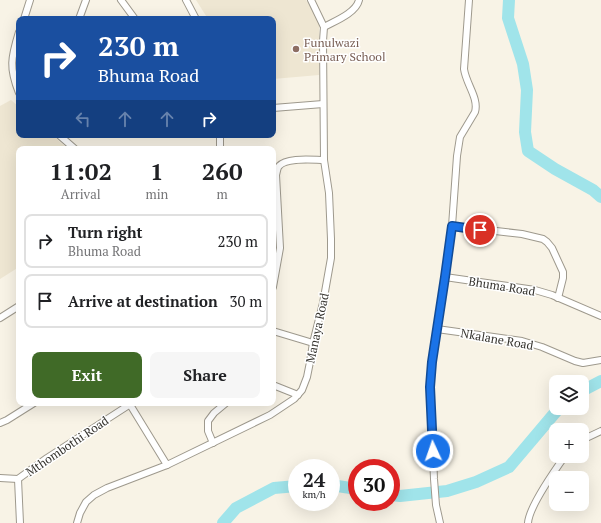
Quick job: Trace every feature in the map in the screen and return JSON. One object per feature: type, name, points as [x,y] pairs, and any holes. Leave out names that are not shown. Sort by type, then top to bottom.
[{"type":"street","points":[[25,16],[30,0]]},
{"type":"street","points":[[80,16],[86,0]]},
{"type":"street","points":[[121,0],[133,16]]},
{"type":"street","points":[[186,0],[194,16]]},
{"type":"street","name":"Manaya Road","points":[[77,523],[86,502],[94,495],[107,488],[167,465],[213,444],[284,407],[302,390],[307,377],[331,258],[329,193],[324,160],[324,27],[311,0]]},
{"type":"street","points":[[324,27],[353,10],[358,4],[359,0]]},
{"type":"street","points":[[440,523],[436,505],[434,479],[430,387],[432,362],[452,226],[457,156],[460,137],[475,112],[476,107],[476,101],[468,85],[464,69],[469,0]]},
{"type":"street","points":[[16,41],[12,53],[12,67],[16,86]]},
{"type":"street","points":[[276,108],[323,104]]},
{"type":"street","points":[[62,138],[72,146]]},
{"type":"street","points":[[276,175],[280,165],[286,161],[324,160]]},
{"type":"street","points":[[276,212],[280,248],[276,270]]},
{"type":"street","points":[[452,226],[536,236],[547,242],[552,248],[563,272],[558,298]]},
{"type":"street","name":"Bhuma Road","points":[[445,277],[535,290],[601,316]]},
{"type":"street","points":[[0,318],[16,308]]},
{"type":"street","name":"Nkalane Road","points":[[437,330],[522,341],[583,363],[601,360]]},
{"type":"street","points":[[276,332],[313,343]]},
{"type":"street","points":[[276,386],[298,395]]},
{"type":"street","points":[[0,423],[26,406]]},
{"type":"street","name":"Mthombothi Road","points":[[0,478],[18,479],[125,406]]},
{"type":"street","points":[[132,406],[167,465]]},
{"type":"street","points":[[213,444],[208,431],[208,422],[214,413],[222,406]]},
{"type":"street","points":[[589,437],[601,431]]},
{"type":"street","points":[[528,523],[529,516],[534,506],[561,463]]},
{"type":"street","points":[[18,479],[20,523]]},
{"type":"shaded area","name":"Funulwazi Primary School","points":[[196,0],[306,0],[319,22],[319,75],[276,79],[276,16],[206,16]]},
{"type":"shaded area","points":[[11,100],[16,104],[16,138],[55,138],[65,146],[16,146],[16,269],[0,279],[0,106]]},
{"type":"waterway","points":[[509,0],[508,18],[523,64],[527,90],[525,132],[528,151],[555,169],[593,190],[601,197]]},
{"type":"waterway","points":[[589,387],[601,381]]},
{"type":"waterway","points":[[400,496],[447,491],[476,482],[509,467],[553,415]]},
{"type":"waterway","points":[[340,486],[348,488]]},
{"type":"waterway","points":[[223,523],[236,508],[274,488],[288,487]]},
{"type":"place","name":"Funulwazi Primary School","points":[[296,49]]},
{"type":"route","points":[[433,451],[430,387],[432,362],[452,226],[480,230]]}]
